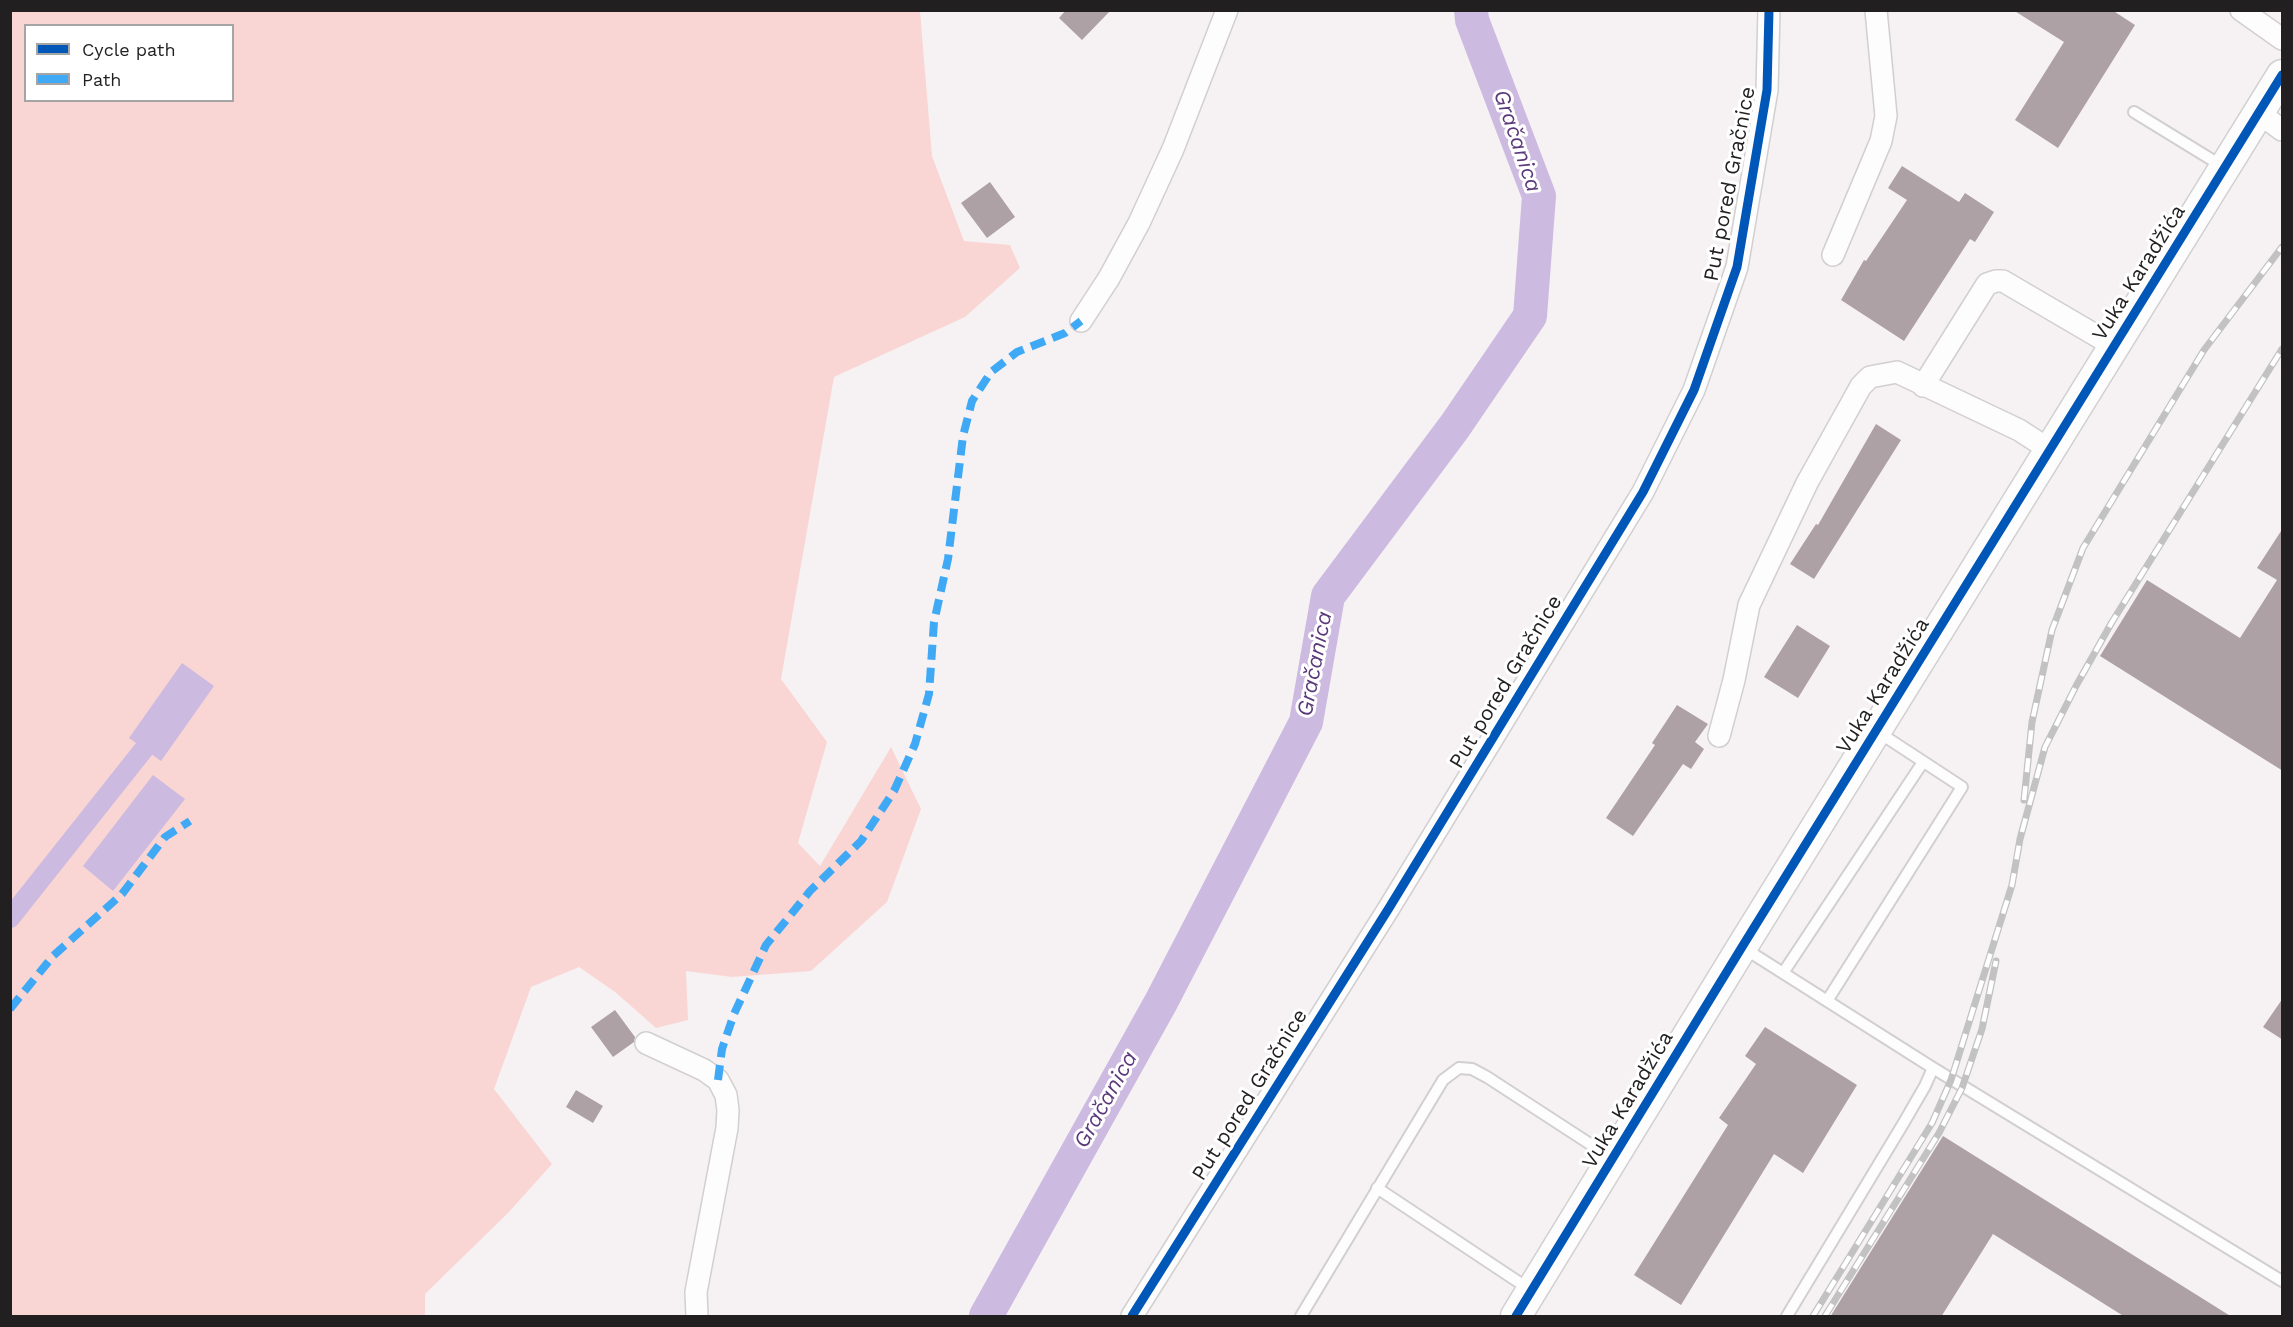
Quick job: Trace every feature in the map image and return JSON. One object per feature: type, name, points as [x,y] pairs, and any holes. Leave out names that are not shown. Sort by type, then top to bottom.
[{"type":"street","points":[[1081,321],[1109,278],[1134,232],[1173,149],[1227,10]]},
{"type":"street","name":"Put pored Gračnice","points":[[1132,1317],[1389,908],[1643,492],[1694,390],[1737,267],[1767,90],[1770,10]]},
{"type":"street","points":[[1833,255],[1881,141],[1886,116],[1876,10]]},
{"type":"street","points":[[2241,10],[2283,39]]},
{"type":"street","name":"Vuka Karadžića","points":[[1516,1317],[1742,947],[2225,168],[2271,122],[2283,75]]},
{"type":"street","points":[[1923,386],[1987,284],[1996,281],[2003,280],[2114,346]]},
{"type":"street","points":[[1719,736],[1734,680],[1749,605],[1807,483],[1861,386],[1870,376],[1898,372],[1923,386],[2019,430],[2050,450]]},
{"type":"street","points":[[646,1043],[704,1070],[718,1080],[726,1095],[727,1128],[696,1292],[697,1317]]},
{"type":"lane","points":[[2134,112],[2225,168]]},
{"type":"lane","points":[[1827,1001],[1962,788],[1876,731]]},
{"type":"lane","points":[[1783,973],[1923,762]]},
{"type":"lane","points":[[1742,947],[1932,1068],[2283,1281]]},
{"type":"lane","points":[[1300,1317],[1443,1080],[1459,1068],[1472,1069],[1487,1077],[1613,1158]]},
{"type":"lane","points":[[1787,1317],[1909,1114],[1932,1068]]},
{"type":"lane","points":[[1377,1188],[1532,1291]]},
{"type":"shaded area","points":[[10,11],[920,11],[932,156],[964,241],[1010,245],[1020,268],[965,317],[834,377],[781,679],[827,742],[798,843],[820,866],[891,747],[921,809],[887,902],[811,971],[732,977],[686,971],[688,1020],[656,1028],[615,992],[579,967],[531,987],[494,1089],[552,1164],[509,1212],[425,1294],[425,1316],[11,1316]]},
{"type":"shaded area","points":[[182,663],[214,686],[161,761],[129,738]]},
{"type":"shaded area","points":[[153,775],[185,799],[113,891],[83,866]]},
{"type":"building","points":[[1066,10],[1111,10],[1082,40],[1059,18]]},
{"type":"building","points":[[2013,10],[2112,10],[2135,25],[2058,148],[2015,120],[2064,42]]},
{"type":"building","points":[[1902,166],[1959,202],[1965,193],[1994,212],[1975,242],[1970,239],[1904,341],[1841,300],[1864,260],[1866,261],[1907,200],[1888,188]]},
{"type":"building","points":[[990,182],[1015,217],[987,238],[961,203]]},
{"type":"building","points":[[1876,424],[1901,440],[1814,579],[1790,564],[1816,524],[1818,525]]},
{"type":"building","points":[[2283,528],[2283,771],[2100,656],[2147,580],[2240,638],[2277,580],[2257,568]]},
{"type":"building","points":[[1797,625],[1830,646],[1798,698],[1764,677]]},
{"type":"building","points":[[1677,705],[1708,724],[1695,742],[1704,749],[1691,769],[1683,764],[1633,836],[1606,818],[1655,745],[1652,743]]},
{"type":"building","points":[[2283,998],[2283,1040],[2263,1027]]},
{"type":"building","points":[[615,1010],[635,1037],[634,1042],[613,1057],[591,1027]]},
{"type":"building","points":[[1765,1027],[1857,1085],[1803,1173],[1774,1154],[1681,1305],[1634,1275],[1728,1125],[1719,1118],[1756,1064],[1745,1056]]},
{"type":"building","points":[[576,1090],[603,1106],[593,1123],[566,1107]]},
{"type":"building","points":[[1943,1136],[2232,1317],[2125,1317],[1993,1234],[1941,1317],[1830,1317]]},
{"type":"waterway","name":"Gračanica","points":[[986,1316],[1161,1002],[1306,722],[1328,596],[1455,426],[1530,316],[1539,196],[1472,20],[1471,10]]},
{"type":"waterway","points":[[10,918],[144,749]]},
{"type":"railway","points":[[2024,800],[2032,722],[2052,630],[2083,548],[2204,350],[2282,247]]},
{"type":"railway","points":[[1813,1316],[1932,1123],[1951,1080],[2012,885],[2020,839],[2045,747],[2112,622],[2282,349]]},
{"type":"railway","points":[[1825,1316],[1939,1133],[1962,1088],[1982,1029],[1996,961]]},
{"type":"marked path","points":[[718,1080],[722,1049],[734,1014],[766,945],[810,891],[861,841],[894,791],[915,744],[929,694],[934,622],[948,559],[963,436],[972,401],[991,372],[1017,352],[1065,333],[1081,321]]},
{"type":"marked path","points":[[10,1009],[53,956],[122,894],[165,837],[190,821]]},
{"type":"cycle path","points":[[1132,1316],[1389,908],[1643,492],[1694,390],[1737,267],[1767,90],[1769,10]]},
{"type":"cycle path","points":[[1516,1316],[2282,75]]}]
